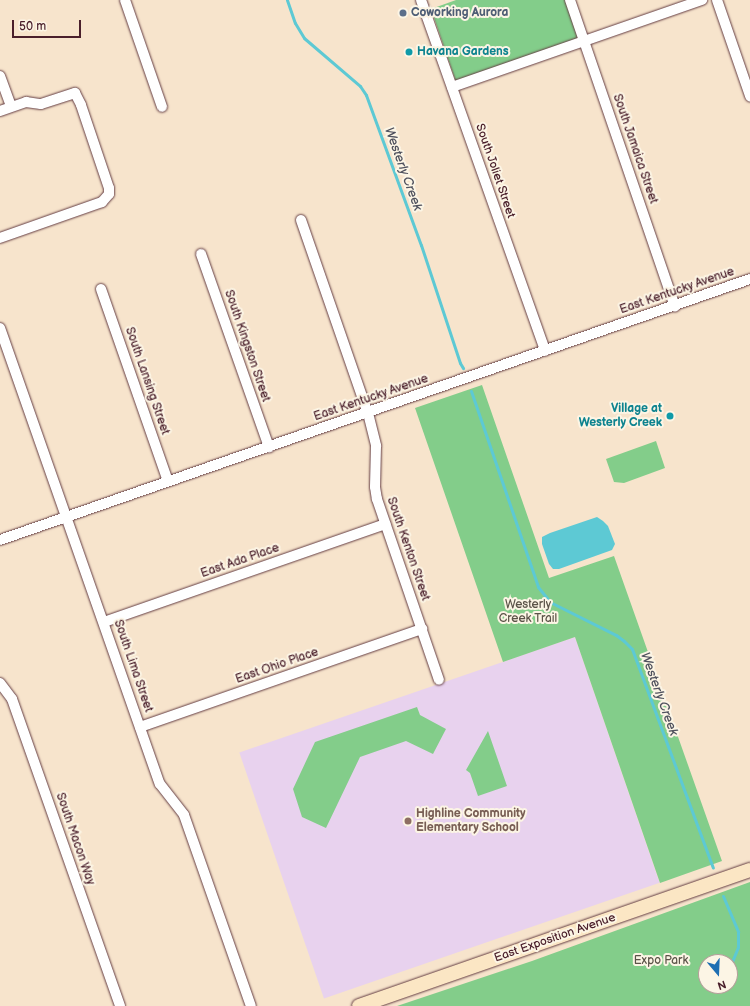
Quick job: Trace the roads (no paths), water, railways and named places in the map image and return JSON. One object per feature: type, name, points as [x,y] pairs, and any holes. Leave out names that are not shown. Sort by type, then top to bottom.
[{"type":"street","points":[[125,0],[162,108]]},
{"type":"street","name":"South Joliet Street","points":[[421,0],[545,351]]},
{"type":"street","name":"South Jamaica Street","points":[[570,0],[675,306]]},
{"type":"street","points":[[452,87],[702,0]]},
{"type":"street","points":[[717,0],[750,96]]},
{"type":"street","points":[[0,76],[10,106]]},
{"type":"street","points":[[0,110],[26,102],[41,104],[75,93],[109,188],[109,194],[102,202],[0,238]]},
{"type":"street","name":"South Kenton Street","points":[[301,220],[368,413],[376,446],[376,493],[385,524],[439,680]]},
{"type":"street","name":"South Kingston Street","points":[[201,254],[269,447]]},
{"type":"street","name":"East Kentucky Avenue","points":[[0,540],[750,279]]},
{"type":"street","name":"South Lansing Street","points":[[101,289],[168,481]]},
{"type":"street","name":"South Lima Street","points":[[0,328],[160,784],[184,814],[251,1006]]},
{"type":"street","name":"East Ada Place","points":[[104,622],[385,524]]},
{"type":"street","name":"East Ohio Place","points":[[140,728],[422,629]]},
{"type":"street","name":"South Macon Way","points":[[0,683],[12,699],[120,1006]]},
{"type":"street","name":"East Exposition Avenue","points":[[359,1006],[750,870]]},
{"type":"water","points":[[597,517],[608,526],[615,544],[612,550],[559,569],[553,569],[549,564],[542,544],[542,537]]},
{"type":"waterway","name":"Westerly Creek","points":[[287,0],[295,23],[304,38],[360,86],[366,95],[421,245],[460,363],[463,368]]},
{"type":"waterway","name":"Westerly Creek","points":[[471,391],[538,587],[550,602],[616,635],[632,649],[713,868]]},
{"type":"waterway","name":"Westerly Creek","points":[[723,896],[738,932],[738,947],[735,954]]},
{"type":"place","name":"Coworking Aurora","points":[[403,13]]},
{"type":"place","name":"Havana Gardens","points":[[409,52]]},
{"type":"place","name":"Village at Westerly Creek","points":[[670,416]]},
{"type":"place","name":"Highline Community Elementary School","points":[[408,821]]},
{"type":"park label","name":"Westerly Creek Trail","points":[[528,612]]},
{"type":"park label","name":"Expo Park","points":[[661,961]]}]
